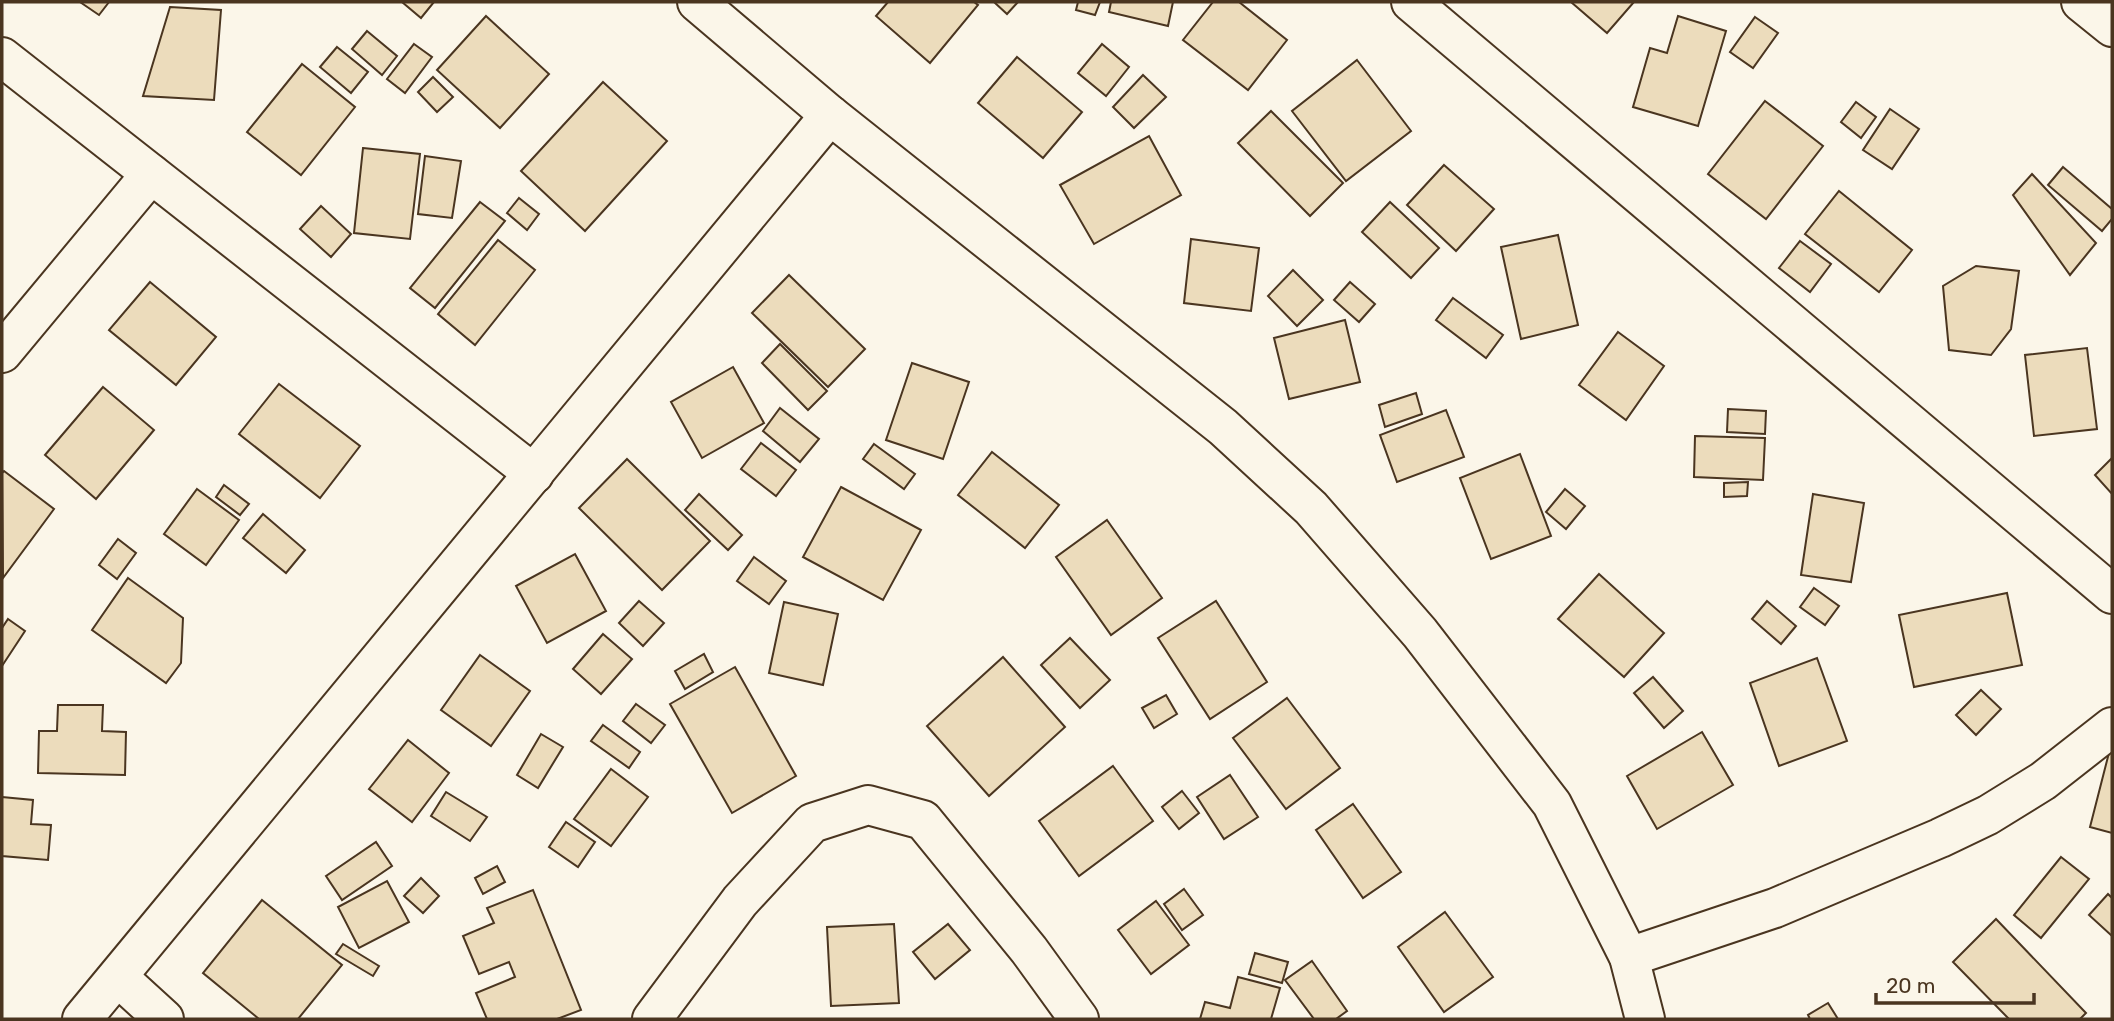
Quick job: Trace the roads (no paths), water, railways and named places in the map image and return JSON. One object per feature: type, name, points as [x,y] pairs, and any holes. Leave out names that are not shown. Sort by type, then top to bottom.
[{"type":"street","points":[[697,2],[830,115],[1223,427],[1311,508],[1420,633],[1552,804],[1629,957],[1645,1019]]},
{"type":"street","points":[[1411,2],[2112,594]]},
{"type":"street","points":[[2081,2],[2112,27]]},
{"type":"street","points":[[2,57],[534,474]]},
{"type":"street","points":[[82,1019],[830,115]]},
{"type":"street","points":[[2,353],[151,174]]},
{"type":"street","points":[[1629,957],[1775,908],[1940,838],[1988,815],[2043,782],[2112,727]]},
{"type":"street","points":[[652,1019],[740,901],[812,823],[868,805],[923,820],[1029,950],[1079,1019]]},
{"type":"street","points":[[118,977],[164,1019]]}]
